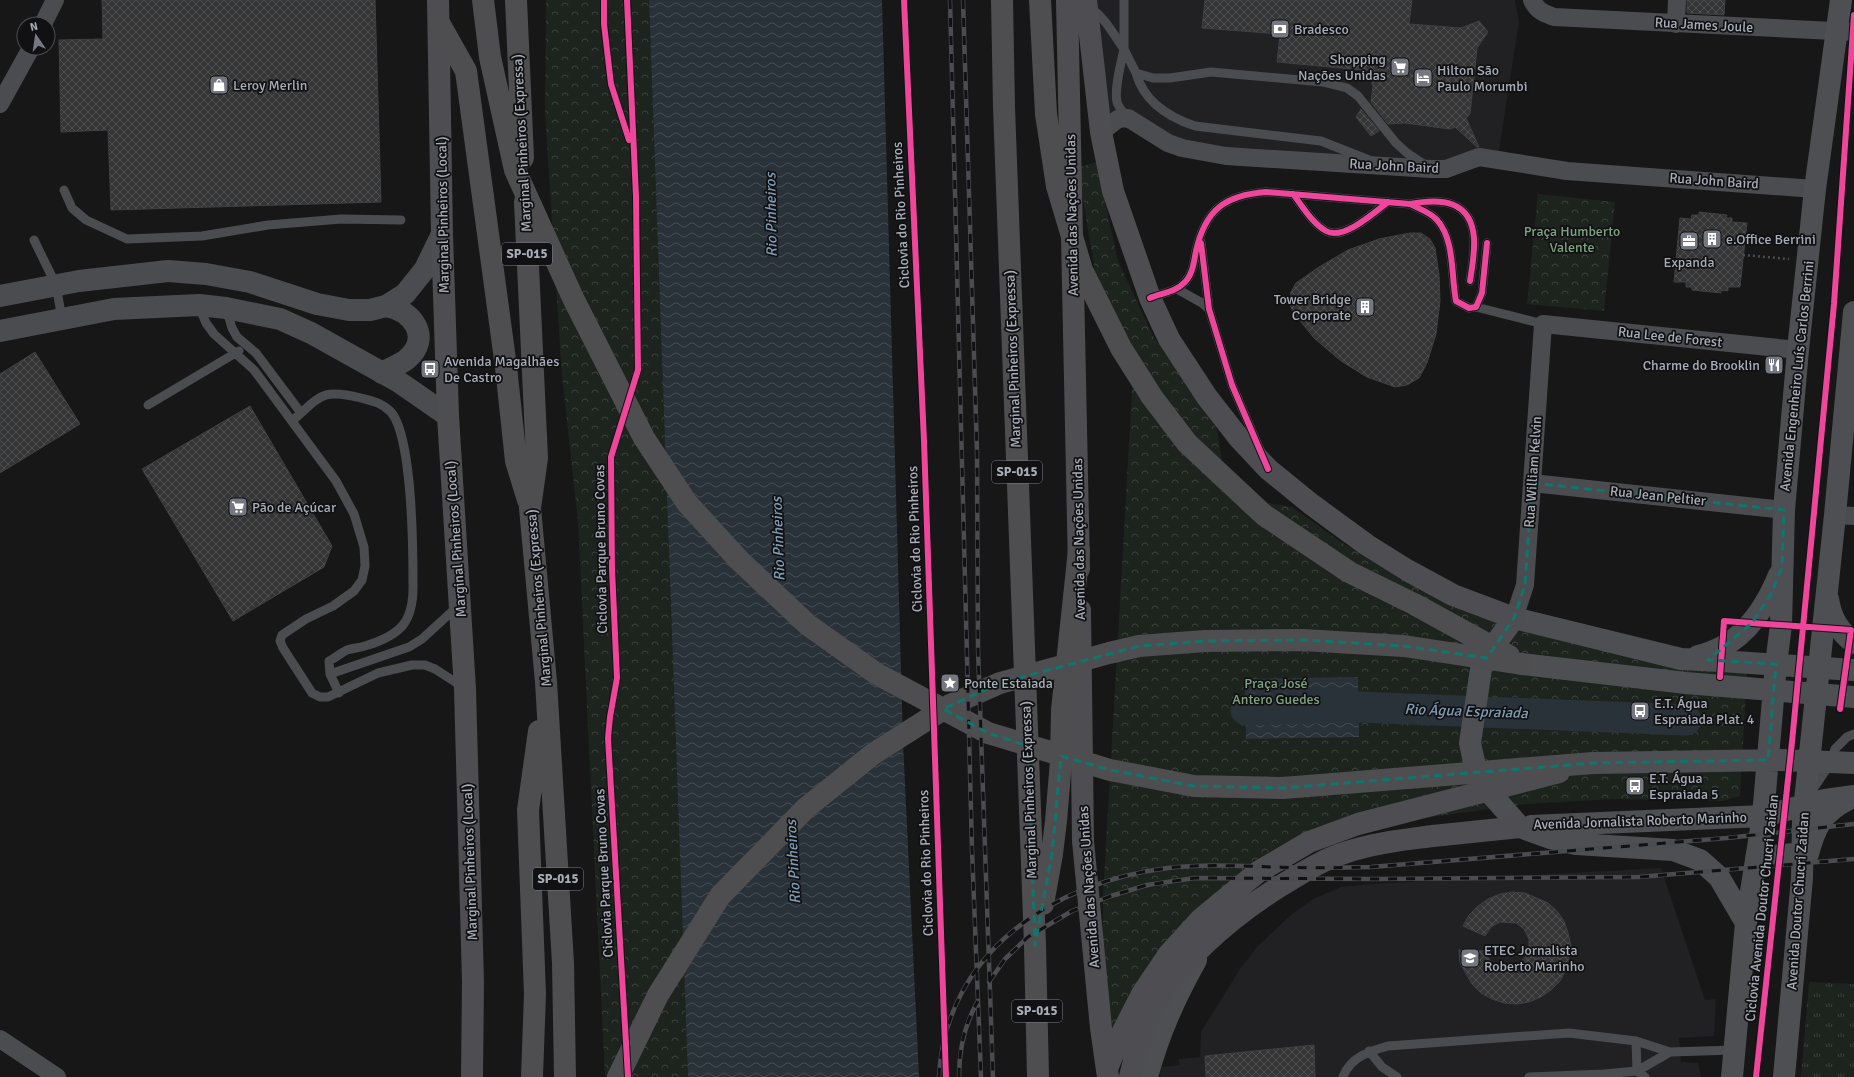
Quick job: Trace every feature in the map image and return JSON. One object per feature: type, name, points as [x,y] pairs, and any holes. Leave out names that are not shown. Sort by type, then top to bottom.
[{"type":"highway","name":"Marginal Pinheiros (Local)","points":[[438,0],[442,234],[448,416],[466,689],[473,982],[472,1077]]},
{"type":"highway","points":[[483,0],[490,57],[515,170],[573,298],[644,438],[687,504],[739,560],[808,625],[877,674],[988,733],[1110,770],[1194,786],[1283,788],[1592,763]]},
{"type":"highway","name":"Marginal Pinheiros (Expressa)","points":[[516,0],[537,458],[530,508],[546,682],[563,963],[565,1077]]},
{"type":"highway","name":"Marginal Pinheiros (Expressa)","points":[[1002,0],[1004,107],[1035,945],[1038,1077]]},
{"type":"highway","points":[[1040,0],[1046,114],[1057,186],[1082,270],[1121,348],[1152,397],[1187,443],[1264,515],[1349,572],[1414,604],[1522,664]]},
{"type":"highway","name":"Avenida das Nações Unidas","points":[[1066,0],[1079,550],[1083,841],[1100,1028],[1108,1077]]},
{"type":"highway","points":[[1087,3],[1101,132],[1113,192],[1150,298],[1169,338],[1207,397],[1238,438],[1268,469],[1311,504],[1367,545],[1407,570],[1453,595],[1514,618]]},
{"type":"highway","points":[[439,23],[466,71],[505,359],[516,461],[530,508]]},
{"type":"highway","points":[[1035,945],[1052,854],[1061,760],[1062,710],[1079,550]]},
{"type":"highway","points":[[618,1077],[658,995],[720,896],[806,808],[873,754],[950,705],[1000,683],[1109,653],[1139,646],[1205,641],[1303,640],[1404,646],[1522,664]]},
{"type":"highway","points":[[532,1077],[535,994],[528,810],[546,682]]},
{"type":"highway","points":[[1103,1077],[1119,1039],[1142,994],[1169,954],[1201,919],[1258,872],[1309,842],[1358,824],[1592,763]]},
{"type":"highway","points":[[1130,1077],[1142,1032],[1158,999],[1180,970],[1206,942],[1233,918],[1265,895],[1303,872],[1343,853],[1379,843],[1520,827]]},
{"type":"main road","name":"Avenida Engenheiro Luís Carlos Berrini","points":[[1763,816],[1776,664],[1782,625],[1784,510],[1798,350],[1815,189],[1846,31],[1841,0]]},
{"type":"main road","points":[[1822,673],[1827,586],[1844,516],[1854,312]]},
{"type":"main road","points":[[1681,660],[1711,653],[1722,648],[1752,623],[1771,594],[1782,567]]},
{"type":"main road","points":[[1827,586],[1828,605],[1834,622],[1838,629],[1854,643]]},
{"type":"main road","points":[[1746,923],[1719,877],[1700,860],[1673,850],[1576,844],[1550,838],[1520,827],[1484,786],[1475,766],[1470,742],[1481,669],[1493,647],[1514,618],[1681,660],[1776,664],[1822,673],[1854,670]]},
{"type":"main road","points":[[1522,664],[1686,682],[1854,697]]},
{"type":"main road","name":"Avenida Doutor Chucri Zaidan","points":[[1784,1077],[1802,878],[1804,805],[1812,725],[1822,673]]},
{"type":"main road","points":[[1592,763],[1780,760],[1854,763]]},
{"type":"main road","points":[[1802,878],[1812,839],[1825,814],[1854,797]]},
{"type":"main road","name":"Avenida Jornalista Roberto Marinho","points":[[1520,827],[1763,816],[1804,805],[1854,797]]},
{"type":"main road","points":[[1732,1077],[1746,923],[1763,816]]},
{"type":"main road","points":[[1756,858],[1802,853]]},
{"type":"main road","points":[[1148,1077],[1155,1046],[1167,1014],[1206,942]]},
{"type":"street","points":[[47,16],[55,0]]},
{"type":"street","name":"Rua James Joule","points":[[1532,0],[1535,7],[1554,17],[1846,31]]},
{"type":"street","points":[[1676,24],[1677,0]]},
{"type":"street","points":[[0,104],[27,56]]},
{"type":"street","points":[[1101,132],[1118,119],[1128,118]]},
{"type":"street","name":"Rua John Baird","points":[[1128,118],[1168,143],[1189,149],[1226,156],[1431,169],[1446,169],[1479,157],[1567,171],[1815,189]]},
{"type":"street","points":[[0,296],[79,281],[168,271],[206,274],[250,282],[317,304],[349,310],[370,310],[386,306],[396,301],[412,287],[425,269],[442,234]]},
{"type":"street","points":[[0,331],[114,309],[199,305],[226,308],[280,319],[311,333],[416,392],[448,416]]},
{"type":"street","points":[[382,373],[407,358],[416,348],[418,338],[414,322],[410,316],[399,309],[386,306]]},
{"type":"street","name":"Rua Lee de Forest","points":[[1543,324],[1798,350]]},
{"type":"street","name":"Rua William Kelvin","points":[[1514,618],[1525,585],[1543,324]]},
{"type":"street","name":"Rua Jean Peltier","points":[[1532,483],[1784,510]]},
{"type":"street","points":[[0,1039],[57,1077]]},
{"type":"lane","points":[[1124,0],[1124,49],[1119,75],[1117,102],[1120,109],[1128,118]]},
{"type":"lane","points":[[1087,3],[1105,20],[1124,49],[1136,73],[1139,83],[1151,100],[1165,113],[1178,120],[1195,126],[1321,141],[1381,165]]},
{"type":"lane","points":[[1136,73],[1152,78],[1170,78],[1211,72],[1323,82],[1348,88],[1358,96],[1396,143],[1407,153],[1431,169]]},
{"type":"lane","points":[[64,190],[72,208],[86,220],[127,239],[202,236],[268,225],[334,220],[401,220]]},
{"type":"lane","points":[[1150,298],[1177,290],[1186,282],[1191,274],[1204,224],[1214,212],[1231,200],[1252,193],[1293,194],[1410,204],[1428,201],[1450,203],[1460,207],[1471,221],[1474,239],[1470,281]]},
{"type":"lane","points":[[1293,194],[1312,219],[1327,232],[1336,233],[1359,225],[1388,202]]},
{"type":"lane","points":[[1410,204],[1430,214],[1437,221],[1447,238],[1456,301],[1468,308],[1476,307],[1543,324]]},
{"type":"lane","points":[[1200,235],[1209,309],[1232,385],[1268,469]]},
{"type":"lane","points":[[34,240],[56,285],[62,319]]},
{"type":"lane","points":[[1476,307],[1482,293],[1487,243]]},
{"type":"lane","points":[[1177,290],[1202,303],[1209,309]]},
{"type":"lane","points":[[199,305],[206,323],[214,334],[254,370],[336,481],[354,514],[364,547],[365,566],[362,580],[354,592],[334,606],[306,619],[282,635],[280,641],[283,648],[312,693],[320,697],[328,697],[378,673],[394,668],[419,665],[425,665],[435,669],[466,689]]},
{"type":"lane","points":[[226,308],[235,333],[256,353],[301,413]]},
{"type":"lane","points":[[148,405],[247,346]]},
{"type":"lane","points":[[292,420],[311,403],[328,394],[342,394],[382,404],[392,413],[396,423],[407,467],[413,554],[413,600],[409,614],[404,625],[397,632],[366,646],[348,650],[329,661],[330,674],[339,693]]},
{"type":"lane","points":[[330,674],[409,647],[422,639],[460,604]]},
{"type":"lane","points":[[1835,688],[1843,692],[1854,694]]},
{"type":"lane","points":[[1804,805],[1823,772],[1831,762],[1835,749],[1840,743],[1854,734]]},
{"type":"lane","points":[[1831,762],[1843,757],[1854,756]]},
{"type":"lane","points":[[1343,1077],[1353,1061],[1369,1051],[1388,1046],[1569,1033],[1636,1041],[1670,1052],[1734,1050]]},
{"type":"lane","points":[[1636,1041],[1637,1071]]},
{"type":"lane","points":[[1369,1051],[1382,1067],[1397,1077]]},
{"type":"lane","points":[[1529,1077],[1637,1071],[1670,1052]]},
{"type":"lane","points":[[1637,1071],[1645,1077]]},
{"type":"path","points":[[1743,255],[1791,259]]},
{"type":"highlighted area","points":[[1532,483],[1784,510],[1782,567],[1771,594],[1752,623],[1708,660],[1776,664],[1768,760],[1593,763],[1283,788],[1194,786],[1110,770],[1061,756],[1052,854],[1035,945],[1028,746],[988,733],[943,709],[1000,683],[1139,646],[1205,641],[1303,640],[1404,646],[1487,658],[1514,618],[1525,585]]},
{"type":"shaded area","points":[[1092,0],[1515,0],[1519,22],[1497,163],[1226,156],[1141,125],[1110,125]]},
{"type":"shaded area","name":"ETEC Jornalista Roberto Marinho","points":[[1661,868],[1705,1000],[1716,999],[1714,1036],[1679,1038],[1681,1062],[1698,1063],[1701,1077],[1160,1077],[1161,1067],[1180,1065],[1178,1059],[1200,1057],[1201,1032],[1240,969],[1258,946],[1292,914],[1313,899],[1341,887],[1371,884]]},
{"type":"green space","points":[[546,0],[649,0],[688,1077],[605,1077],[578,521],[562,376],[545,113]]},
{"type":"green space","name":"Praça José Antero Guedes","points":[[1096,162],[1118,261],[1153,336],[1217,429],[1222,460],[1263,502],[1292,507],[1344,544],[1395,575],[1451,603],[1531,628],[1748,658],[1740,796],[1723,801],[1612,799],[1526,804],[1401,821],[1327,843],[1234,895],[1114,1030],[1103,1022],[1103,897],[1134,358],[1095,272],[1078,168]]},
{"type":"green space","name":"Praça Humberto Valente","points":[[1538,194],[1615,202],[1604,311],[1527,304]]},
{"type":"green space","points":[[1809,982],[1854,984],[1854,1077],[1801,1077]]},
{"type":"water","name":"Rio Pinheiros","points":[[649,0],[882,0],[903,742],[919,1077],[688,1077]]},
{"type":"water","points":[[1358,677],[1359,737],[1246,739],[1245,679]]},
{"type":"building","name":"Leroy Merlin","points":[[102,0],[375,0],[381,202],[111,210],[108,130],[61,132],[59,40],[103,39]]},
{"type":"building","name":"Shopping Nações Unidas","points":[[1205,0],[1412,0],[1409,24],[1461,28],[1479,21],[1488,32],[1477,48],[1470,114],[1466,118],[1479,147],[1477,147],[1455,127],[1450,129],[1405,123],[1388,124],[1371,102],[1373,86],[1372,71],[1277,62],[1280,34],[1202,28]]},
{"type":"building","points":[[1687,0],[1725,0],[1724,15],[1687,13]]},
{"type":"building","points":[[1361,109],[1379,131],[1371,136],[1356,117]]},
{"type":"building","name":"e.Office Berrini","points":[[1699,212],[1727,215],[1726,218],[1732,218],[1732,222],[1747,223],[1740,287],[1728,287],[1728,291],[1721,290],[1721,293],[1692,290],[1692,287],[1686,287],[1686,282],[1674,282],[1680,218],[1691,219],[1692,215],[1699,215]]},
{"type":"building","name":"Tower Bridge Corporate","points":[[1410,233],[1421,233],[1430,239],[1435,248],[1439,275],[1440,301],[1436,334],[1427,363],[1419,378],[1407,385],[1395,387],[1367,377],[1341,361],[1314,338],[1293,312],[1289,302],[1291,292],[1296,283],[1348,250],[1379,239]]},
{"type":"building","points":[[35,352],[80,424],[0,473],[0,374]]},
{"type":"building","name":"Pão de Açúcar","points":[[250,406],[332,546],[324,567],[233,621],[142,469]]},
{"type":"building","points":[[1512,892],[1525,893],[1548,903],[1557,911],[1564,921],[1571,946],[1566,970],[1560,981],[1541,997],[1529,1002],[1517,1004],[1504,1003],[1481,993],[1472,984],[1460,963],[1459,950],[1484,951],[1492,964],[1502,968],[1512,967],[1525,958],[1529,949],[1529,939],[1524,929],[1516,923],[1500,922],[1491,927],[1485,936],[1463,926],[1469,915],[1488,899],[1500,894]]},
{"type":"building","points":[[1314,1045],[1315,1077],[1206,1077],[1205,1056]]},
{"type":"waterway","name":"Rio Água Espraiada","points":[[1246,710],[1359,707],[1686,720]]},
{"type":"railway","points":[[950,0],[972,850],[981,1077]]},
{"type":"railway","points":[[963,0],[977,452],[978,649],[993,1077]]},
{"type":"railway","points":[[939,1077],[946,1033],[961,994],[984,960],[1013,931],[1047,908],[1085,889],[1125,876],[1168,868],[1194,866],[1310,868],[1371,867],[1727,838],[1854,824]]},
{"type":"railway","points":[[989,982],[1005,959],[1028,937],[1072,911],[1111,896],[1147,885],[1195,878],[1375,879],[1639,877],[1854,859]]},
{"type":"railway","points":[[959,1077],[963,1038],[969,1019],[978,1001]]},
{"type":"cycle path","points":[[604,0],[604,24],[611,84],[629,140]]},
{"type":"cycle path","name":"Ciclovia Parque Bruno Covas","points":[[627,0],[636,196],[638,370],[611,457],[612,569],[617,678],[608,738],[628,1077]]},
{"type":"cycle path","name":"Ciclovia do Rio Pinheiros","points":[[904,0],[924,441],[946,1077]]},
{"type":"cycle path","name":"Ciclovia Avenida Doutor Chucri Zaidan","points":[[1756,1077],[1792,742],[1834,304],[1854,15]]},
{"type":"cycle path","points":[[1150,298],[1169,292],[1177,288],[1188,279],[1205,225],[1211,215],[1219,207],[1228,201],[1239,197],[1266,192],[1410,204],[1433,201],[1452,204],[1461,209],[1472,225],[1474,249],[1470,281]]},
{"type":"cycle path","points":[[1293,194],[1316,224],[1326,231],[1333,233],[1350,229],[1388,202]]},
{"type":"cycle path","points":[[1410,204],[1431,215],[1443,228],[1450,248],[1456,301],[1469,308],[1476,307],[1482,293],[1487,243]]},
{"type":"cycle path","points":[[1201,243],[1209,309],[1232,385],[1268,469]]},
{"type":"cycle path","points":[[1720,677],[1724,621],[1851,630],[1840,709]]},
{"type":"place","name":"Bradesco","points":[[1280,29]]},
{"type":"place","name":"Shopping Nações Unidas","points":[[1400,67]]},
{"type":"place","name":"Hilton São Paulo Morumbi","points":[[1423,78]]},
{"type":"place","name":"Leroy Merlin","points":[[219,85]]},
{"type":"place","name":"e.Office Berrini","points":[[1712,239]]},
{"type":"place","name":"Expanda","points":[[1689,241]]},
{"type":"place","name":"Tower Bridge Corporate","points":[[1365,307]]},
{"type":"place","name":"Charme do Brooklin","points":[[1774,365]]},
{"type":"place","name":"Avenida Magalhães De Castro","points":[[430,369]]},
{"type":"place","name":"Pão de Açúcar","points":[[238,507]]},
{"type":"place","name":"Ponte Estaiada","points":[[950,683]]},
{"type":"place","name":"E.T. Água Espraiada Plat. 4","points":[[1640,711]]},
{"type":"place","name":"E.T. Água Espraiada 5","points":[[1635,786]]},
{"type":"place","name":"ETEC Jornalista Roberto Marinho","points":[[1470,958]]}]
